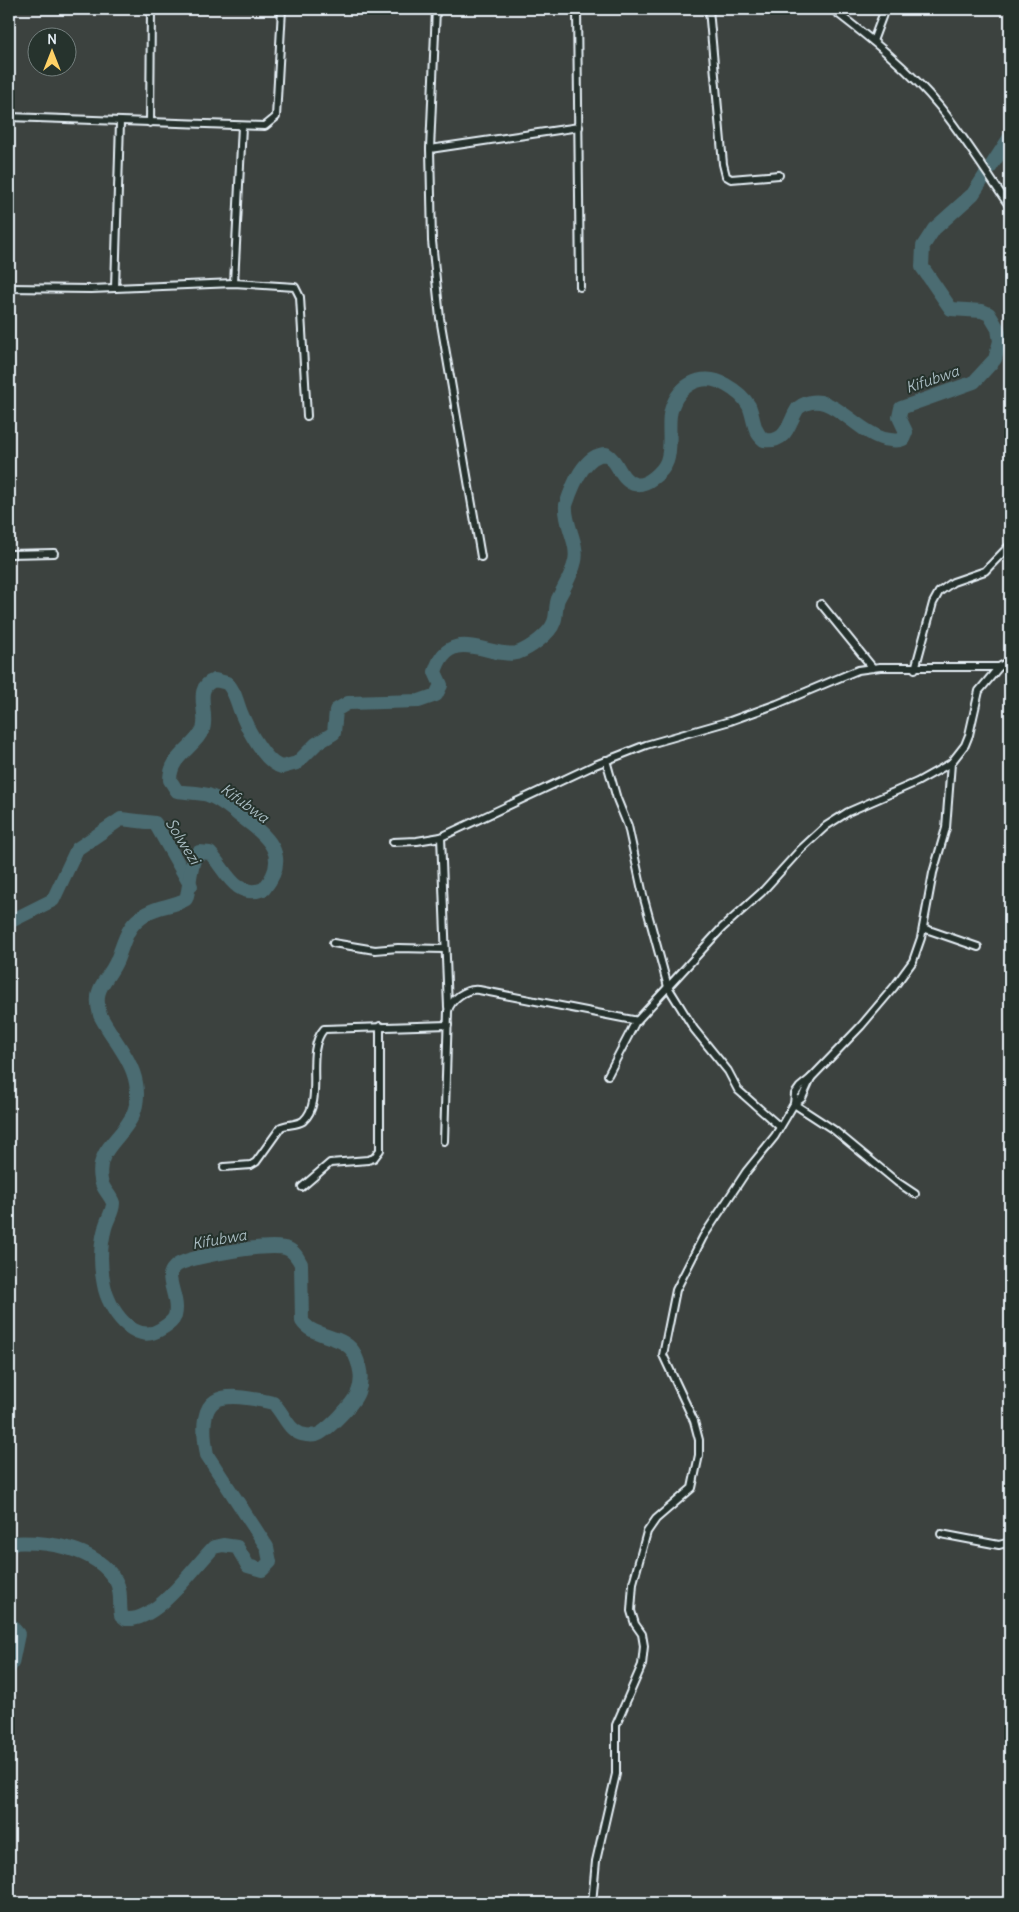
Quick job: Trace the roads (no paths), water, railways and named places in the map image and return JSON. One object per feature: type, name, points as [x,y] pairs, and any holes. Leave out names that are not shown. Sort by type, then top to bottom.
[{"type":"street","points":[[150,123],[151,9]]},
{"type":"street","points":[[9,117],[265,126],[276,117],[282,9]]},
{"type":"street","points":[[436,9],[430,149],[432,241],[440,318],[481,557]]},
{"type":"street","points":[[577,9],[580,287]]},
{"type":"street","points":[[709,9],[723,164],[726,176],[731,179],[779,175]]},
{"type":"street","points":[[832,9],[873,41],[923,87],[940,107],[1010,207]]},
{"type":"street","points":[[873,41],[885,9]]},
{"type":"street","points":[[116,288],[120,122]]},
{"type":"street","points":[[234,283],[242,126]]},
{"type":"street","points":[[430,149],[579,127]]},
{"type":"street","points":[[9,288],[116,288],[234,283],[287,284],[298,289],[307,416]]},
{"type":"street","points":[[915,668],[933,603],[939,592],[946,586],[985,571],[1010,545]]},
{"type":"street","points":[[9,554],[54,554]]},
{"type":"street","points":[[821,604],[873,668]]},
{"type":"street","points":[[608,1075],[638,1021],[722,928],[762,892],[800,850],[826,826],[848,812],[917,782],[951,763],[965,746],[969,736],[979,691],[999,667],[1010,661]]},
{"type":"street","points":[[394,842],[441,837],[606,760],[646,745],[739,718],[848,674],[873,668],[999,667]]},
{"type":"street","points":[[606,760],[617,799],[628,826],[643,895],[668,987],[694,1029],[728,1071],[738,1090],[780,1127]]},
{"type":"street","points":[[592,1903],[596,1861],[616,1774],[616,1725],[642,1665],[644,1646],[642,1634],[634,1624],[631,1611],[633,1583],[647,1532],[656,1519],[692,1488],[700,1450],[694,1421],[663,1355],[676,1290],[703,1237],[794,1104],[802,1098],[811,1078],[876,1009],[908,970],[916,954],[923,928],[933,873],[946,828],[951,763]]},
{"type":"street","points":[[441,837],[444,949],[448,1011],[444,1141]]},
{"type":"street","points":[[923,928],[967,945],[978,947]]},
{"type":"street","points":[[332,943],[375,950],[398,948],[444,949]]},
{"type":"street","points":[[448,1011],[452,1001],[474,989],[638,1021]]},
{"type":"street","points":[[224,1167],[251,1165],[256,1162],[281,1127],[298,1123],[305,1119],[314,1097],[314,1055],[319,1036],[328,1027],[448,1025]]},
{"type":"street","points":[[302,1187],[330,1163],[368,1160],[374,1158],[380,1150],[380,1026]]},
{"type":"street","points":[[794,1104],[834,1130],[897,1182],[916,1194]]},
{"type":"street","points":[[941,1534],[999,1545],[1010,1542]]},
{"type":"waterway","name":"Kifubwa","points":[[9,1543],[53,1545],[68,1548],[95,1560],[107,1569],[116,1581],[120,1593],[121,1615],[126,1619],[138,1618],[162,1603],[214,1547],[223,1545],[237,1547],[248,1566],[262,1570],[270,1562],[267,1547],[207,1455],[204,1434],[205,1419],[209,1408],[215,1401],[225,1397],[238,1397],[273,1403],[296,1432],[316,1435],[327,1429],[340,1416],[351,1403],[360,1387],[359,1368],[351,1348],[344,1343],[314,1331],[302,1321],[301,1264],[294,1253],[288,1249],[266,1247],[232,1251],[185,1261],[177,1265],[170,1275],[176,1306],[175,1316],[167,1325],[151,1333],[141,1333],[132,1329],[117,1314],[106,1294],[101,1263],[101,1249],[113,1203],[104,1189],[101,1180],[101,1166],[104,1155],[127,1125],[137,1100],[134,1074],[126,1057],[100,1015],[98,1005],[99,991],[113,968],[128,933],[135,922],[152,911],[186,899],[193,861],[199,852],[210,853],[232,881],[238,887],[246,890],[264,889],[272,877],[276,866],[276,856],[273,847],[250,823],[225,804],[208,795],[177,791],[170,780],[174,764],[203,729],[204,688],[208,683],[215,680],[227,683],[258,746],[270,760],[282,767],[297,763],[316,744],[334,733],[336,710],[348,703],[419,701],[436,695],[441,685],[435,672],[441,657],[450,649],[460,646],[472,646],[507,654],[517,653],[527,648],[544,636],[552,627],[558,599],[574,566],[576,554],[567,519],[566,505],[575,481],[591,459],[598,455],[606,454],[614,461],[629,482],[639,484],[654,478],[667,461],[670,444],[670,415],[673,405],[677,396],[690,384],[707,379],[717,381],[739,394],[749,406],[756,429],[764,440],[772,440],[783,435],[798,408],[809,402],[820,402],[830,405],[872,434],[884,439],[903,439],[906,432],[899,417],[901,408],[974,382],[995,359],[1000,341],[998,329],[989,314],[982,311],[951,309],[922,267],[923,246],[934,229],[973,194],[1010,137]]},
{"type":"waterway","name":"Solwezi","points":[[9,922],[53,900],[77,849],[121,819],[155,823],[191,886]]},
{"type":"waterway","name":"Kifubwa","points":[[9,1623],[18,1634],[12,1663],[9,1668]]}]
